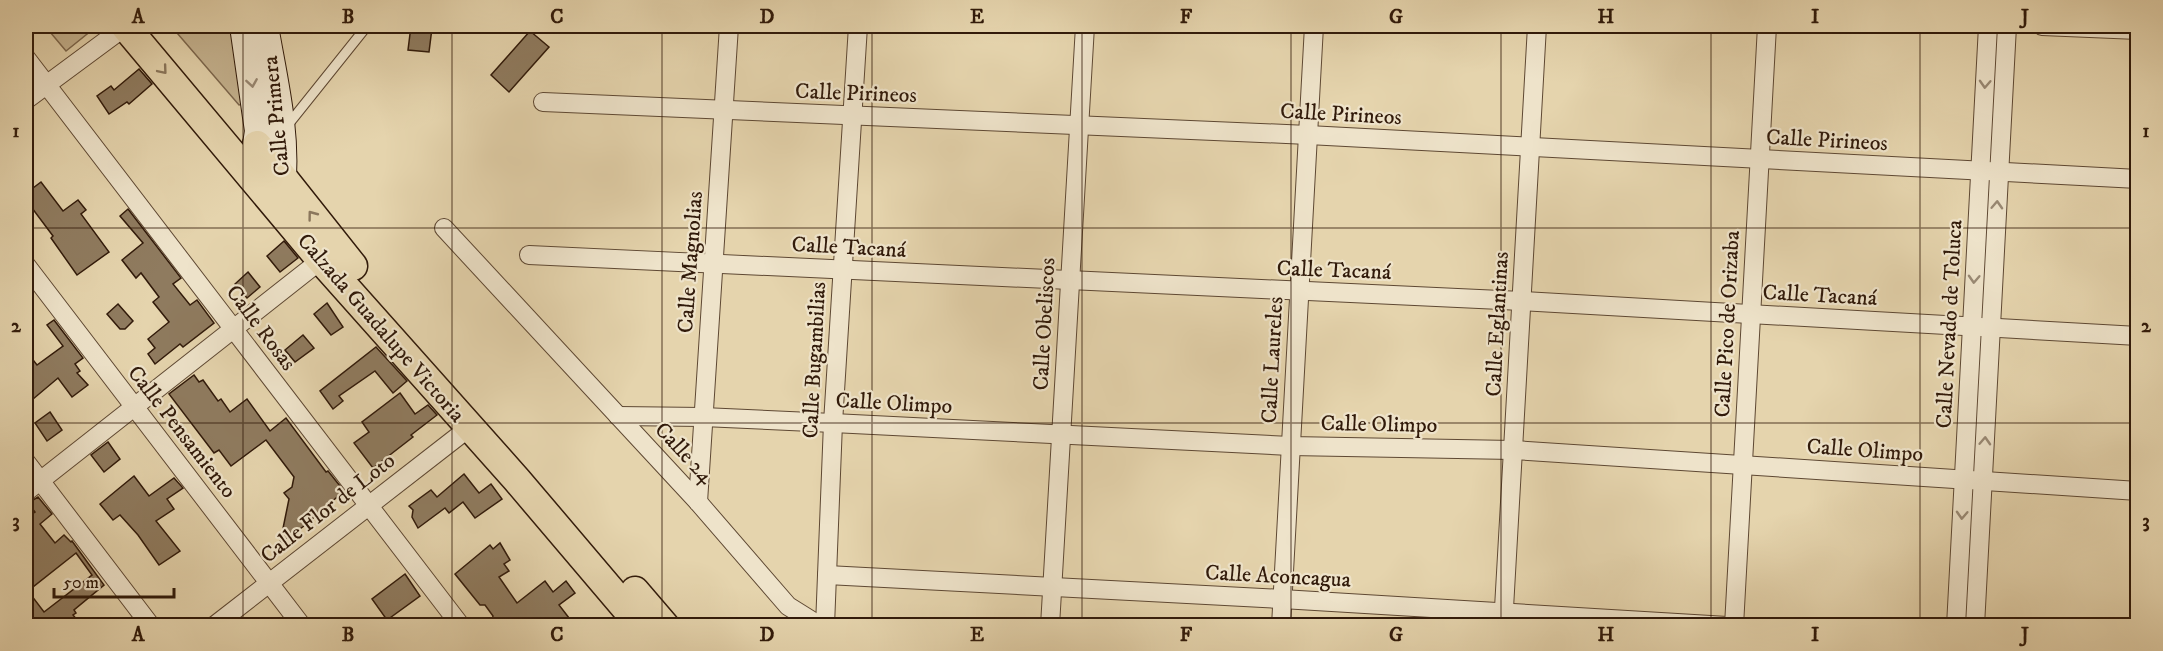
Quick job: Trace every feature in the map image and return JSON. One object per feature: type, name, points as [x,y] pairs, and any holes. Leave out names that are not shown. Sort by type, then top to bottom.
[{"type":"main road","name":"Calzada Guadalupe Victoria","points":[[126,26],[321,260],[470,426],[641,626]]},
{"type":"main road","name":"Calle Primera","points":[[243,26],[255,107],[269,139]]},
{"type":"main road","name":"Calle Primera","points":[[250,175],[269,139],[265,26]]},
{"type":"main road","name":"Calzada Guadalupe Victoria","points":[[269,139],[283,177],[334,246],[665,626]]},
{"type":"main road","name":"Calle Primera","points":[[276,206],[283,177]]},
{"type":"street","points":[[26,100],[126,26]]},
{"type":"street","name":"Calle Magnolias","points":[[698,502],[729,26]]},
{"type":"street","name":"Calle Bugambilias","points":[[825,626],[833,423],[858,26]]},
{"type":"street","name":"Calle Obeliscos","points":[[1050,626],[1085,26]]},
{"type":"street","name":"Calle Laureles","points":[[1281,626],[1314,26]]},
{"type":"street","name":"Calle Eglantinas","points":[[1503,619],[1537,26]]},
{"type":"street","name":"Calle Pico de Orizaba","points":[[1734,626],[1767,26]]},
{"type":"street","name":"Calle Nevado de Toluca","points":[[1956,626],[1988,26]]},
{"type":"street","name":"Calle Nevado de Toluca","points":[[1975,626],[2007,26]]},
{"type":"street","points":[[2042,26],[2138,30]]},
{"type":"street","name":"Calle Rosas","points":[[26,58],[461,626]]},
{"type":"street","name":"Calle Pirineos","points":[[543,102],[1308,135],[2138,180]]},
{"type":"street","name":"Calle 24","points":[[444,228],[698,502],[788,606],[820,626]]},
{"type":"street","name":"Calle Tacaná","points":[[529,255],[1521,301],[2138,336]]},
{"type":"street","points":[[33,486],[321,260]]},
{"type":"street","name":"Calle Pensamiento","points":[[26,265],[302,626]]},
{"type":"street","name":"Calle Olimpo","points":[[618,416],[703,417],[1290,446],[1513,450],[2138,491]]},
{"type":"street","name":"Calle Flor de Loto","points":[[214,626],[470,426]]},
{"type":"street","points":[[26,462],[33,486],[151,626]]},
{"type":"street","name":"Calle Aconcagua","points":[[827,575],[1282,599],[1503,619],[1726,626]]},
{"type":"lane","points":[[269,139],[367,26]]},
{"type":"shaded area","points":[[45,26],[97,26],[66,51]]},
{"type":"shaded area","points":[[171,26],[243,26],[256,102],[239,105]]},
{"type":"building","points":[[411,26],[432,28],[429,52],[408,50]]},
{"type":"building","points":[[530,31],[549,47],[509,92],[491,75]]},
{"type":"building","points":[[139,69],[152,84],[129,104],[127,102],[109,114],[97,96],[111,86],[114,90]]},
{"type":"building","points":[[26,177],[33,188],[41,182],[63,211],[78,200],[86,210],[81,214],[109,252],[77,275],[51,238],[53,236],[26,200]]},
{"type":"building","points":[[128,209],[181,278],[173,284],[190,305],[197,300],[214,323],[183,347],[180,344],[155,364],[148,354],[155,348],[148,339],[169,322],[153,302],[159,297],[141,273],[136,278],[122,260],[143,243],[120,216]]},
{"type":"building","points":[[284,241],[298,258],[280,272],[267,256]]},
{"type":"building","points":[[248,272],[260,287],[247,298],[235,284]]},
{"type":"building","points":[[327,303],[343,327],[331,335],[314,314]]},
{"type":"building","points":[[118,304],[133,321],[125,329],[120,329],[107,314]]},
{"type":"building","points":[[54,320],[83,358],[75,364],[80,371],[77,373],[88,385],[72,397],[58,378],[26,405],[26,351],[37,365],[63,346],[47,325]]},
{"type":"building","points":[[303,335],[314,348],[295,362],[285,350]]},
{"type":"building","points":[[376,347],[407,381],[393,393],[375,371],[339,396],[343,401],[333,409],[320,391]]},
{"type":"building","points":[[194,375],[199,382],[203,380],[218,401],[221,399],[230,412],[247,399],[270,431],[286,418],[326,472],[328,471],[344,491],[304,526],[280,543],[289,499],[284,493],[292,487],[294,477],[266,440],[231,466],[219,450],[214,453],[169,394]]},
{"type":"building","points":[[400,393],[415,414],[428,405],[437,415],[373,468],[354,443],[369,432],[362,422]]},
{"type":"building","points":[[50,412],[62,430],[47,441],[35,423]]},
{"type":"building","points":[[108,442],[120,459],[104,472],[91,455]]},
{"type":"building","points":[[464,474],[479,493],[491,484],[502,499],[475,518],[463,502],[449,513],[445,508],[418,528],[412,517],[413,510],[409,506],[431,490],[437,497]]},
{"type":"building","points":[[134,476],[149,496],[174,478],[183,488],[167,499],[174,509],[156,521],[180,551],[159,565],[138,535],[120,515],[113,520],[100,504]]},
{"type":"building","points":[[38,497],[52,514],[40,524],[55,543],[64,535],[72,541],[104,585],[74,610],[76,613],[73,615],[82,626],[27,626],[30,623],[26,617],[26,505],[32,514],[35,512],[28,503]],"holes":[[[76,553],[92,575],[44,612],[28,591]]]},
{"type":"building","points":[[500,543],[510,560],[504,564],[509,571],[499,577],[517,603],[545,581],[553,592],[566,581],[575,593],[559,605],[569,618],[560,626],[496,626],[492,621],[493,616],[485,605],[480,605],[455,574],[490,545],[493,549]]},
{"type":"building","points":[[405,574],[420,596],[387,620],[372,599]]}]
